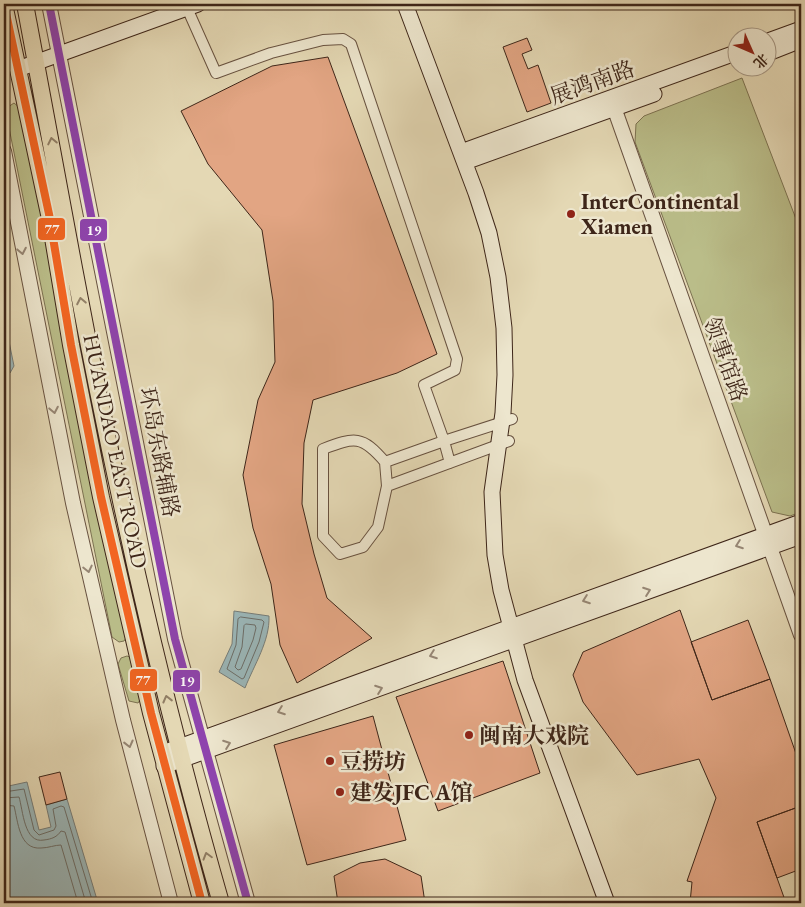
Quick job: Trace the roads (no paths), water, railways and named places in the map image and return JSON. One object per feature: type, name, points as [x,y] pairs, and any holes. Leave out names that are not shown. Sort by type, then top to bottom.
[{"type":"main road","name":"HUANDAO EAST ROAD","points":[[4,4],[8,41],[17,65],[49,214],[71,345],[101,497],[163,760],[202,903]]},
{"type":"main road","name":"HUANDAO EAST ROAD","points":[[25,4],[100,399],[154,646],[221,903]]},
{"type":"main road","points":[[58,50],[170,4]]},
{"type":"main road","points":[[404,4],[468,156]]},
{"type":"main road","points":[[415,4],[468,156],[489,233],[502,300],[507,420],[502,493],[505,547],[525,680],[607,903]]},
{"type":"main road","points":[[17,65],[192,6]]},
{"type":"main road","points":[[778,37],[801,29]]},
{"type":"main road","points":[[8,41],[30,32]]},
{"type":"main road","points":[[778,48],[801,40]]},
{"type":"main road","name":"展鸿南路","points":[[468,156],[613,103],[728,56]]},
{"type":"main road","name":"展鸿南路","points":[[613,103],[728,66]]},
{"type":"main road","points":[[163,760],[768,541],[801,522]]},
{"type":"main road","points":[[768,541],[801,536]]},
{"type":"main road","points":[[518,632],[618,903]]},
{"type":"street","name":"环岛东路辅路","points":[[49,4],[175,639],[248,903]]},
{"type":"street","points":[[192,6],[216,73],[271,53],[323,40],[343,39],[351,44],[457,359],[454,370],[424,385],[450,463]]},
{"type":"street","name":"领事馆路","points":[[613,103],[801,635]]},
{"type":"street","points":[[4,151],[73,504],[123,720],[171,903]]},
{"type":"street","points":[[385,462],[507,420]]},
{"type":"street","points":[[347,440],[364,442],[385,462],[387,486],[378,527],[363,547],[340,554],[323,536],[323,449],[347,440]]},
{"type":"street","points":[[387,486],[504,443]]},
{"type":"water","points":[[4,317],[14,366],[4,379]]},
{"type":"water","points":[[234,611],[269,616],[267,635],[261,653],[245,688],[219,672],[232,644]]},
{"type":"water","points":[[27,782],[39,830],[51,827],[46,805],[67,799],[98,903],[4,903],[4,787]]},
{"type":"place","name":"InterContinental Xiamen","points":[[571,214]]},
{"type":"place","name":"闽南大戏院","points":[[469,735]]},
{"type":"place","name":"豆捞坊","points":[[330,761]]},
{"type":"place","name":"建发JFC A馆","points":[[340,792]]}]
